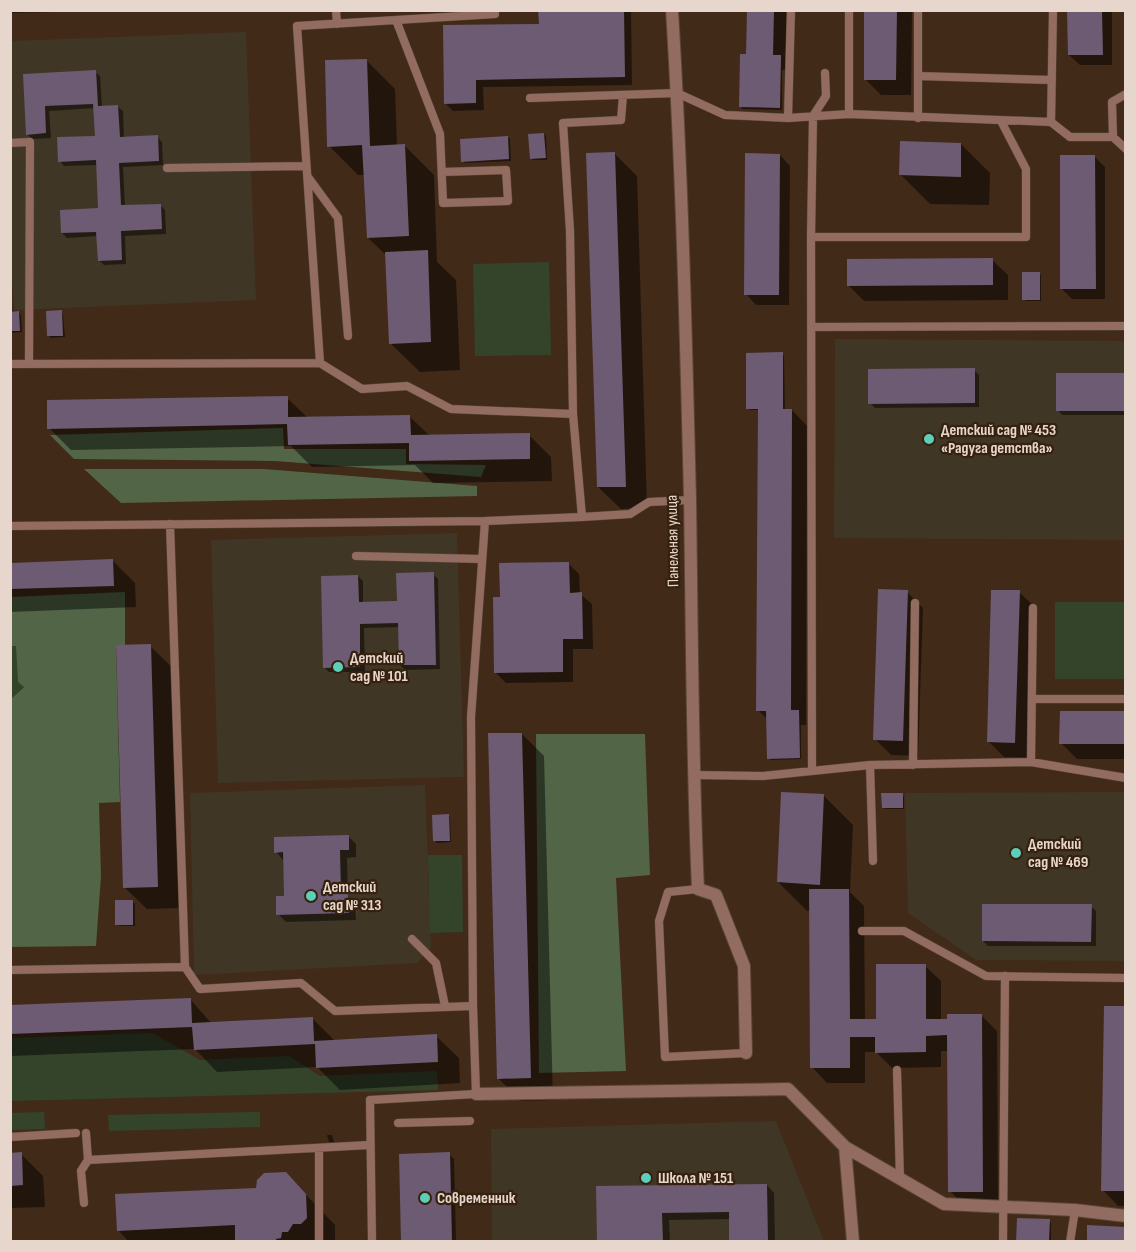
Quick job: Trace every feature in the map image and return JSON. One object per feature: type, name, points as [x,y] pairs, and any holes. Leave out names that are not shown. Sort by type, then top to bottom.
[{"type":"street","name":"Панельная улица","points":[[672,10],[677,93],[690,500],[693,775],[698,889]]},
{"type":"street","points":[[698,889],[716,895],[744,966],[746,1053]]},
{"type":"street","points":[[476,1094],[788,1089],[845,1147],[944,1204],[1002,1205],[1125,1216]]},
{"type":"street","points":[[845,1147],[854,1242]]},
{"type":"lane","points":[[336,10],[337,24]]},
{"type":"lane","points":[[788,118],[790,10]]},
{"type":"lane","points":[[849,10],[849,114]]},
{"type":"lane","points":[[918,10],[918,118]]},
{"type":"lane","points":[[1051,122],[1053,10]]},
{"type":"lane","points":[[321,363],[297,26],[495,14]]},
{"type":"lane","points":[[396,20],[440,134],[443,203],[508,201],[506,170],[442,172]]},
{"type":"lane","points":[[812,771],[811,237],[813,116],[826,96],[825,73]]},
{"type":"lane","points":[[918,76],[1052,80]]},
{"type":"lane","points":[[530,98],[677,93],[725,115],[788,118],[849,114],[1051,122],[1070,137],[1113,137]]},
{"type":"lane","points":[[582,517],[573,414],[570,231],[563,123],[621,120],[622,94]]},
{"type":"lane","points":[[1125,94],[1112,102],[1113,137],[1125,149]]},
{"type":"lane","points":[[811,237],[1026,237],[1026,169],[1001,121]]},
{"type":"lane","points":[[10,143],[30,142],[29,364]]},
{"type":"lane","points":[[167,168],[306,166]]},
{"type":"lane","points":[[307,176],[338,218],[348,336]]},
{"type":"lane","points":[[811,327],[1125,326]]},
{"type":"lane","points":[[10,364],[321,363],[362,389],[407,386],[451,410],[573,414]]},
{"type":"lane","points":[[10,526],[485,521],[630,514],[649,502],[690,500]]},
{"type":"lane","points":[[372,1242],[370,1100],[476,1094],[473,1006],[471,717],[485,521]]},
{"type":"lane","points":[[170,524],[184,967],[201,989],[301,983],[335,1011],[473,1006]]},
{"type":"lane","points":[[356,556],[482,559]]},
{"type":"lane","points":[[913,765],[915,603]]},
{"type":"lane","points":[[1031,762],[1033,608]]},
{"type":"lane","points":[[1032,699],[1125,699]]},
{"type":"lane","points":[[693,775],[764,776],[870,765],[1031,762],[1125,778]]},
{"type":"lane","points":[[870,765],[873,861]]},
{"type":"lane","points":[[698,889],[668,892],[659,921],[665,1057],[746,1053]]},
{"type":"lane","points":[[862,931],[904,931],[986,976],[1125,978]]},
{"type":"lane","points":[[412,939],[436,963],[445,1006]]},
{"type":"lane","points":[[10,970],[184,967]]},
{"type":"lane","points":[[1003,1242],[1005,976]]},
{"type":"lane","points":[[897,1070],[900,1180]]},
{"type":"lane","points":[[398,1123],[470,1121]]},
{"type":"lane","points":[[10,1137],[76,1133]]},
{"type":"lane","points":[[84,1203],[81,1171],[88,1160],[86,1133]]},
{"type":"lane","points":[[88,1160],[369,1146]]},
{"type":"lane","points":[[319,1149],[319,1242]]},
{"type":"lane","points":[[1070,1242],[1075,1210]]},
{"type":"shaded area","points":[[246,32],[256,300],[14,310],[10,249],[10,41]]},
{"type":"shaded area","name":"Детский сад № 453 «Радуга детства»","points":[[835,339],[1125,341],[1125,540],[834,538]]},
{"type":"shaded area","name":"Детский сад № 101","points":[[457,533],[464,777],[218,783],[211,540]]},
{"type":"shaded area","name":"Детский сад № 313","points":[[425,785],[431,948],[417,963],[194,975],[190,793]]},
{"type":"shaded area","name":"Детский сад № 469","points":[[1125,792],[1125,961],[976,960],[908,913],[905,793]]},
{"type":"shaded area","name":"Школа № 151","points":[[776,1121],[824,1241],[492,1241],[491,1129]]},
{"type":"green space","points":[[549,262],[551,355],[475,356],[473,264]]},
{"type":"green space","points":[[283,428],[284,449],[406,449],[406,464],[486,465],[481,477],[275,461],[74,459],[50,435]]},
{"type":"green space","points":[[84,469],[264,469],[477,486],[477,496],[121,503]]},
{"type":"green space","points":[[125,592],[125,645],[116,646],[120,802],[99,803],[101,876],[96,946],[11,947],[11,699],[24,687],[18,682],[16,646],[11,646],[11,597]]},
{"type":"green space","points":[[1055,602],[1125,602],[1125,679],[1055,679]]},
{"type":"green space","points":[[17,645],[18,682],[24,686],[11,699],[11,646]]},
{"type":"green space","points":[[536,734],[645,734],[650,875],[616,878],[626,1071],[539,1073]]},
{"type":"green space","points":[[428,855],[462,855],[463,932],[430,933]]},
{"type":"green space","points":[[152,1033],[200,1060],[289,1056],[320,1076],[437,1071],[438,1090],[11,1101],[11,1038]]},
{"type":"green space","points":[[44,1112],[45,1129],[11,1130],[11,1113]]},
{"type":"green space","points":[[260,1112],[260,1127],[109,1131],[108,1115]]},
{"type":"building","points":[[538,10],[624,10],[625,77],[476,80],[476,103],[444,104],[443,25],[539,24]]},
{"type":"building","points":[[747,10],[774,10],[773,55],[781,55],[780,108],[739,107],[740,54],[746,54]]},
{"type":"building","points":[[864,10],[897,10],[896,80],[864,80]]},
{"type":"building","points":[[1067,10],[1102,10],[1103,55],[1068,55]]},
{"type":"building","points":[[367,59],[370,146],[405,144],[409,236],[367,238],[362,145],[327,147],[325,60]]},
{"type":"building","points":[[96,70],[98,106],[118,105],[120,137],[158,135],[159,161],[119,163],[121,205],[161,204],[162,229],[121,231],[122,260],[98,261],[96,232],[61,233],[60,210],[98,208],[96,160],[58,162],[57,137],[95,136],[93,104],[45,106],[46,133],[26,135],[23,74]]},
{"type":"building","points":[[544,133],[546,158],[530,159],[528,134]]},
{"type":"building","points":[[508,136],[509,159],[461,162],[460,139]]},
{"type":"building","points":[[900,141],[961,143],[961,177],[899,175]]},
{"type":"building","points":[[615,152],[626,487],[597,487],[586,153]]},
{"type":"building","points":[[745,153],[780,154],[779,295],[744,295]]},
{"type":"building","points":[[1060,155],[1095,155],[1096,289],[1060,289]]},
{"type":"building","points":[[428,250],[431,342],[389,344],[385,252]]},
{"type":"building","points":[[993,258],[993,285],[847,286],[847,259]]},
{"type":"building","points":[[1022,272],[1040,272],[1040,300],[1022,300]]},
{"type":"building","points":[[62,310],[63,336],[47,336],[46,311]]},
{"type":"building","points":[[19,311],[20,331],[10,331],[10,312]]},
{"type":"building","points":[[783,352],[783,409],[792,409],[791,710],[799,710],[800,758],[767,759],[766,711],[756,711],[758,409],[746,409],[746,353]]},
{"type":"building","points":[[975,368],[975,403],[868,404],[868,369]]},
{"type":"building","points":[[1056,373],[1126,373],[1126,411],[1056,411]]},
{"type":"building","points":[[288,396],[288,417],[410,415],[411,435],[530,433],[530,459],[409,461],[409,443],[288,445],[287,424],[47,429],[47,400]]},
{"type":"building","points":[[113,559],[114,586],[10,589],[10,563]]},
{"type":"building","points":[[569,562],[570,593],[582,592],[583,639],[563,639],[563,672],[494,673],[493,597],[500,597],[499,563]]},
{"type":"building","points":[[434,572],[436,665],[399,665],[398,623],[360,624],[360,667],[323,668],[321,576],[358,575],[359,602],[397,601],[396,573]]},
{"type":"building","points":[[878,589],[908,590],[903,741],[873,740]]},
{"type":"building","points":[[991,590],[1020,590],[1015,743],[987,742]]},
{"type":"building","points":[[151,644],[158,887],[123,888],[116,645]]},
{"type":"building","points":[[1060,711],[1126,711],[1126,744],[1059,744]]},
{"type":"building","points":[[488,733],[522,733],[531,1078],[497,1079]]},
{"type":"building","points":[[781,792],[824,794],[820,885],[777,882]]},
{"type":"building","points":[[881,793],[903,793],[903,808],[882,808]]},
{"type":"building","points":[[449,814],[450,841],[433,841],[432,815]]},
{"type":"building","points":[[349,835],[349,850],[340,850],[341,894],[348,894],[349,913],[276,915],[276,896],[284,896],[283,852],[274,853],[274,837]]},
{"type":"building","points":[[809,889],[849,889],[850,1019],[876,1019],[876,964],[926,964],[926,1019],[947,1019],[947,1014],[982,1014],[983,1192],[948,1192],[947,1035],[926,1036],[926,1052],[875,1053],[875,1037],[850,1037],[850,1068],[810,1068]]},
{"type":"building","points":[[115,900],[133,900],[133,925],[115,925]]},
{"type":"building","points":[[982,904],[1092,904],[1091,942],[982,941]]},
{"type":"building","points":[[191,998],[192,1023],[313,1017],[314,1041],[437,1034],[438,1062],[316,1068],[315,1044],[194,1050],[192,1027],[10,1034],[10,1005]]},
{"type":"building","points":[[1104,1006],[1126,1006],[1126,1191],[1101,1191]]},
{"type":"building","points":[[22,1152],[23,1185],[10,1186],[10,1153]]},
{"type":"building","name":"Современник","points":[[450,1152],[452,1242],[401,1242],[399,1154]]},
{"type":"building","points":[[286,1172],[306,1194],[307,1218],[301,1224],[293,1224],[288,1232],[282,1232],[281,1238],[276,1239],[276,1242],[235,1242],[235,1225],[117,1231],[115,1194],[256,1188],[257,1180],[264,1173]]},
{"type":"building","points":[[767,1184],[768,1242],[729,1242],[729,1212],[662,1213],[663,1242],[597,1242],[596,1186]]},
{"type":"building","points":[[1017,1218],[1050,1219],[1049,1242],[1016,1242]]},
{"type":"building","points":[[1087,1225],[1126,1227],[1126,1242],[1087,1242]]},
{"type":"place","name":"Детский сад № 453 «Радуга детства»","points":[[929,439]]},
{"type":"place","name":"Детский сад № 101","points":[[338,667]]},
{"type":"place","name":"Детский сад № 469","points":[[1016,853]]},
{"type":"place","name":"Детский сад № 313","points":[[311,896]]},
{"type":"place","name":"Школа № 151","points":[[646,1178]]},
{"type":"place","name":"Современник","points":[[425,1198]]}]
